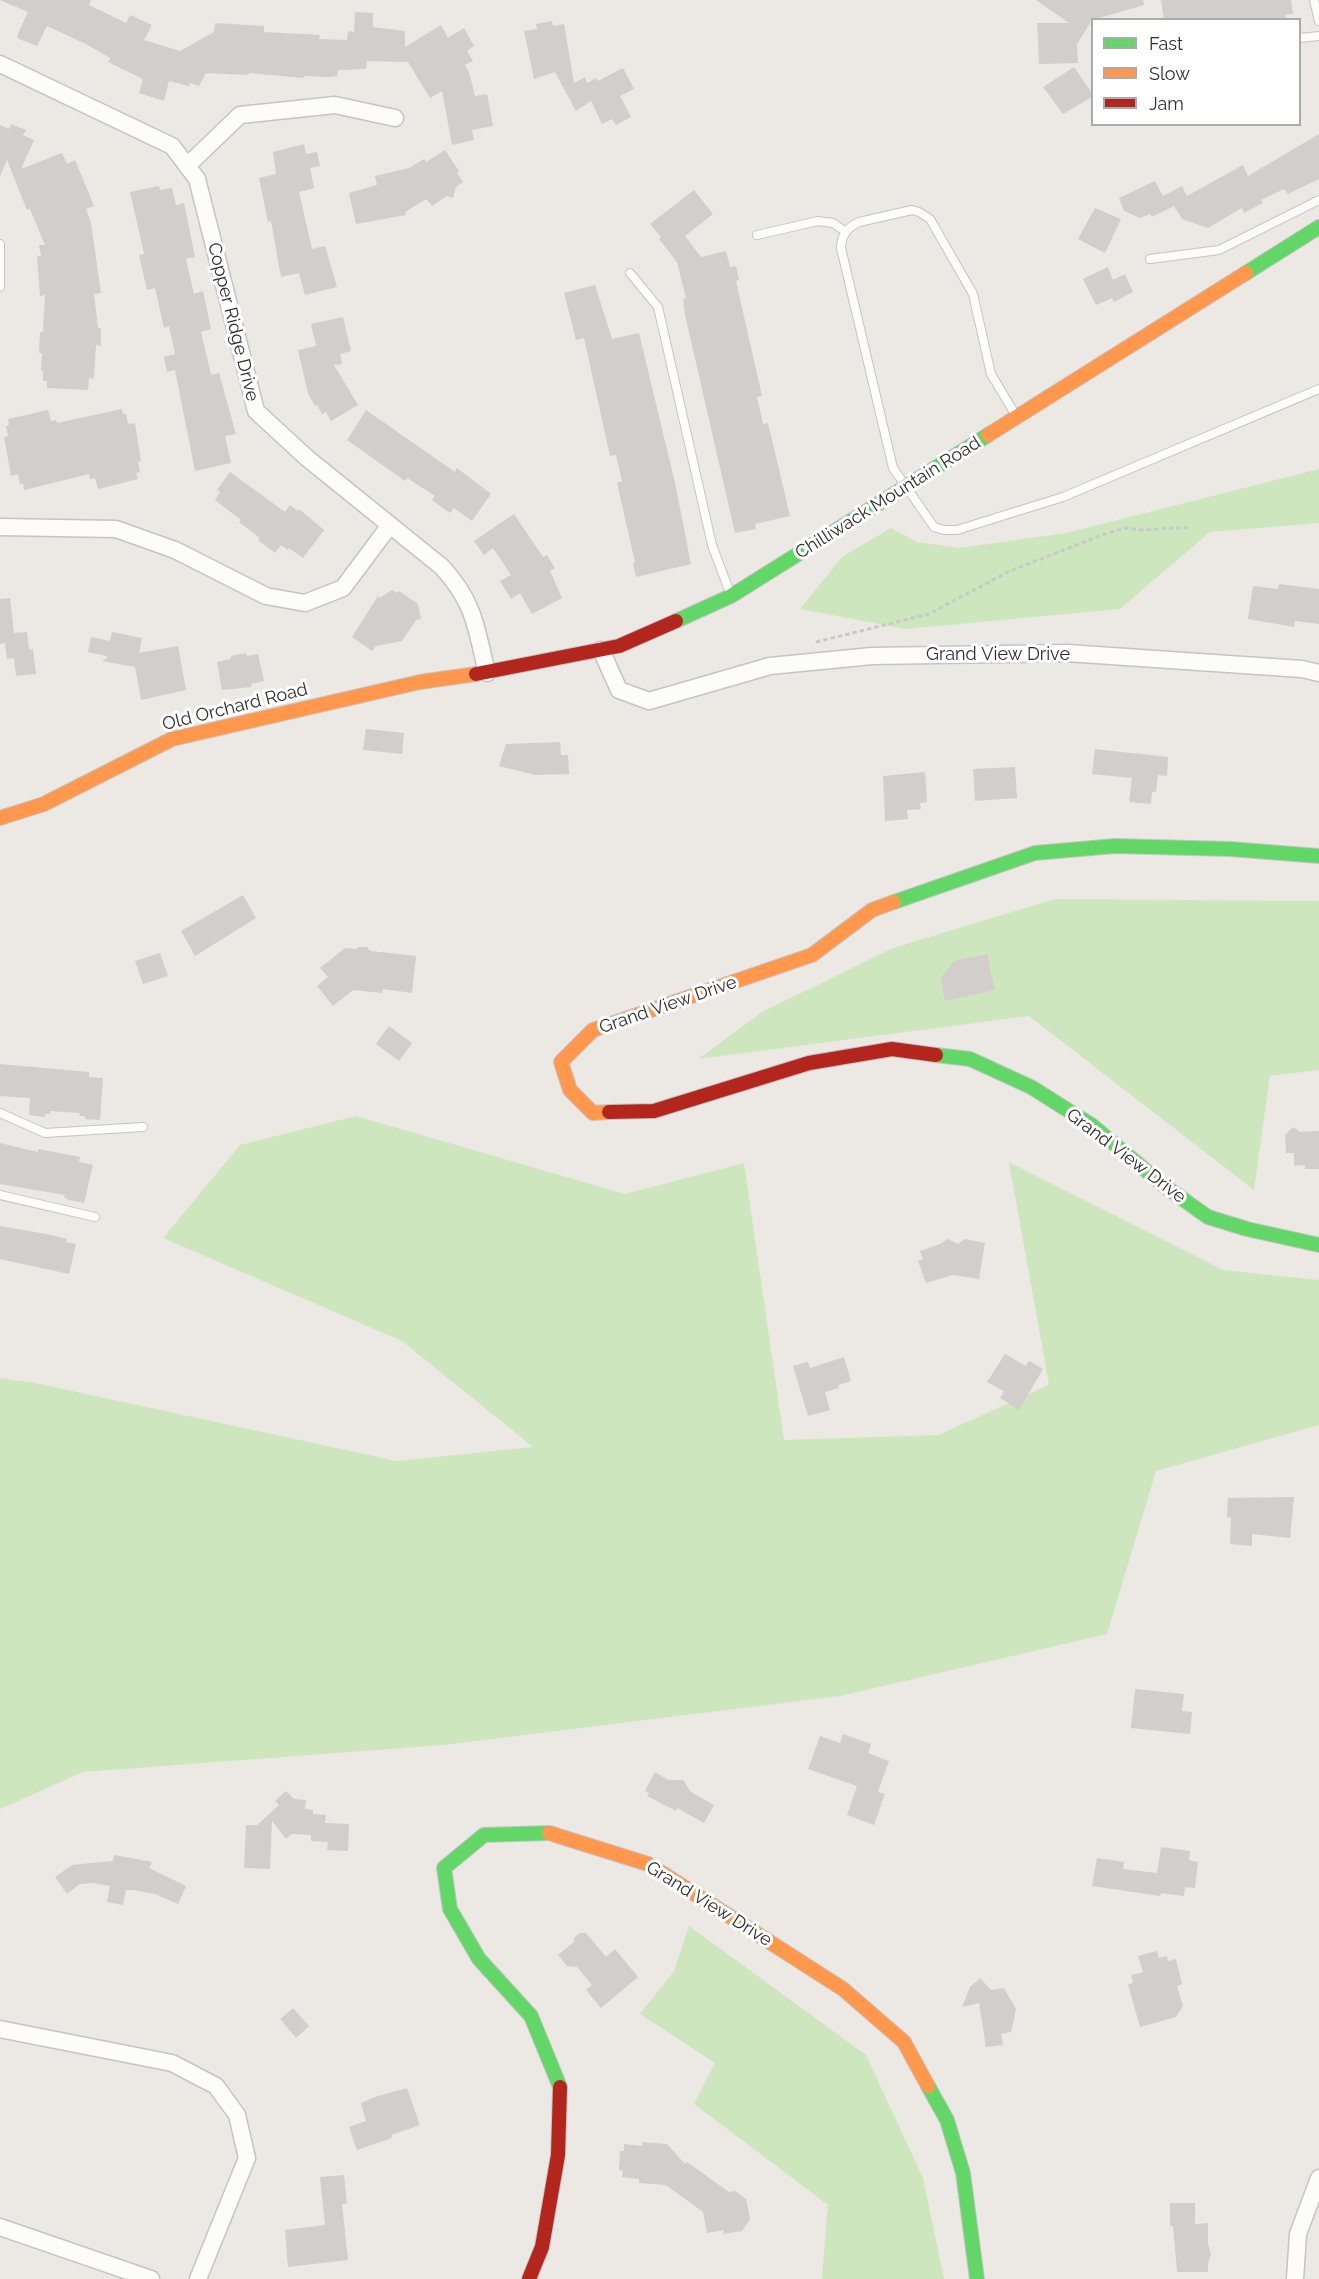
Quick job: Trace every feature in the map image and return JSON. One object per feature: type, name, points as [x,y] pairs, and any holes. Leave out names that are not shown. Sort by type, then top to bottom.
[{"type":"street","name":"Copper Ridge Drive","points":[[0,64],[172,146],[197,179],[256,411],[307,458],[442,567],[458,584],[472,610],[487,673]]},
{"type":"street","points":[[187,166],[240,115],[335,105],[395,118]]},
{"type":"street","name":"Chilliwack Mountain Road","points":[[420,682],[487,673],[619,646],[731,596],[1319,227]]},
{"type":"street","points":[[0,528],[116,529],[175,550],[266,596],[305,603],[343,588],[390,525]]},
{"type":"street","name":"Grand View Drive","points":[[601,650],[619,690],[649,701],[770,666],[872,656],[1067,654],[1302,669],[1319,674]]},
{"type":"street","name":"Old Orchard Road","points":[[0,818],[44,804],[172,739],[420,682]]},
{"type":"street","name":"Grand View Drive","points":[[1319,856],[1230,849],[1115,846],[1035,853],[872,910],[812,955],[593,1030],[561,1062],[570,1090],[593,1113],[654,1111],[809,1063],[892,1049],[970,1059],[1031,1087],[1093,1126],[1163,1185],[1208,1217],[1247,1229],[1319,1245]]},
{"type":"street","name":"Grand View Drive","points":[[529,2279],[542,2247],[558,2155],[561,2090],[531,2016],[479,1959],[450,1909],[444,1868],[484,1835],[554,1833],[648,1864],[843,1989],[904,2042],[947,2120],[963,2173],[977,2279]]},
{"type":"street","points":[[0,2029],[172,2063],[216,2086],[237,2115],[247,2158],[198,2279]]},
{"type":"street","points":[[1295,2279],[1298,2234],[1319,2178]]},
{"type":"street","points":[[0,2227],[151,2279]]},
{"type":"lane","points":[[1314,0],[1319,21]]},
{"type":"lane","points":[[1301,38],[1319,36]]},
{"type":"lane","points":[[1150,259],[1219,250],[1319,200]]},
{"type":"lane","points":[[1016,417],[991,374],[974,294],[930,219],[912,210],[860,222],[846,232],[842,238],[841,248],[893,468],[934,527],[957,530],[1062,497],[1319,389]]},
{"type":"lane","points":[[757,235],[818,221],[833,223],[846,232]]},
{"type":"lane","points":[[0,244],[0,287]]},
{"type":"lane","points":[[630,273],[658,307],[712,545],[731,596]]},
{"type":"lane","points":[[0,1113],[45,1133],[143,1127]]},
{"type":"lane","points":[[0,1195],[94,1217]]},
{"type":"path","points":[[812,643],[929,614],[1010,571],[1124,528],[1143,530],[1191,527]]},
{"type":"green space","points":[[1319,469],[1319,523],[1210,532],[1120,609],[906,629],[800,609],[842,557],[891,528],[917,542],[959,548],[1066,533]]},
{"type":"green space","points":[[1055,899],[1319,901],[1319,1070],[1270,1076],[1254,1190],[1029,1016],[698,1059],[762,1012],[893,948]]},
{"type":"green space","points":[[356,1116],[625,1194],[744,1163],[784,1440],[938,1435],[1049,1385],[1009,1162],[1223,1270],[1319,1280],[1319,1425],[1156,1471],[1107,1634],[840,1696],[444,1745],[83,1772],[0,1809],[0,1378],[35,1383],[397,1461],[533,1447],[402,1341],[163,1238],[240,1145]]},
{"type":"green space","points":[[689,1926],[866,2055],[923,2178],[944,2279],[822,2279],[828,2205],[694,2104],[715,2063],[640,2014],[674,1971]]},
{"type":"building","points":[[0,0],[91,0],[89,5],[126,23],[130,15],[152,25],[144,40],[180,51],[214,32],[215,23],[264,26],[264,32],[320,35],[319,39],[347,40],[348,31],[354,32],[355,12],[373,13],[373,27],[405,31],[405,47],[441,25],[448,38],[464,28],[474,46],[467,51],[473,61],[465,65],[475,96],[487,94],[493,126],[472,130],[474,140],[452,145],[442,91],[430,98],[408,62],[367,61],[366,69],[338,70],[337,76],[328,77],[206,73],[199,86],[169,81],[164,101],[139,93],[143,79],[108,62],[110,58],[86,44],[47,26],[37,46],[19,39],[17,36],[28,12]]},
{"type":"building","points":[[1036,0],[1143,0],[1144,5],[1099,18],[1091,18],[1077,44],[1078,63],[1039,64],[1037,23],[1069,23]]},
{"type":"building","points":[[1161,0],[1291,0],[1293,14],[1285,15],[1286,18],[1164,18]]},
{"type":"building","points":[[552,21],[553,26],[564,24],[574,83],[585,77],[587,83],[596,78],[598,81],[623,68],[634,89],[620,96],[631,117],[616,125],[612,119],[602,124],[591,101],[576,111],[555,72],[534,79],[524,31],[537,29],[536,24]]},
{"type":"building","points":[[1074,67],[1091,92],[1091,98],[1063,114],[1043,87]]},
{"type":"building","points":[[11,124],[26,130],[23,135],[34,140],[21,169],[62,153],[67,164],[75,160],[94,206],[86,209],[91,223],[101,293],[94,294],[98,328],[101,328],[101,346],[96,345],[94,379],[89,378],[88,390],[47,388],[47,381],[43,381],[42,353],[39,353],[40,332],[43,332],[45,295],[40,296],[37,256],[41,256],[39,245],[45,245],[30,209],[27,210],[7,160],[0,176],[0,125],[9,129]]},
{"type":"building","points":[[1319,134],[1319,179],[1288,194],[1284,189],[1261,200],[1263,203],[1244,213],[1242,208],[1208,228],[1182,219],[1174,206],[1152,217],[1150,214],[1140,218],[1124,211],[1119,198],[1155,181],[1163,196],[1182,186],[1187,196],[1243,165],[1248,176]]},
{"type":"building","points":[[304,144],[306,154],[317,152],[320,166],[310,168],[314,188],[299,192],[312,249],[325,246],[337,287],[305,295],[299,273],[281,277],[271,221],[268,222],[259,178],[276,174],[273,152]]},
{"type":"building","points":[[445,150],[459,171],[457,173],[463,182],[456,187],[453,198],[447,196],[432,206],[426,199],[405,212],[406,215],[356,224],[349,193],[377,185],[375,176],[409,168],[424,159],[426,162]]},
{"type":"building","points":[[159,186],[160,190],[172,188],[176,205],[184,203],[195,257],[186,259],[194,294],[203,291],[211,329],[201,332],[211,375],[219,373],[236,434],[225,436],[231,463],[195,471],[175,370],[167,372],[164,357],[175,354],[169,326],[164,328],[155,288],[147,290],[139,255],[144,254],[130,192]]},
{"type":"building","points":[[694,190],[713,214],[685,236],[701,257],[726,251],[730,267],[736,266],[739,280],[736,281],[762,396],[757,397],[763,424],[768,423],[790,516],[755,524],[756,529],[735,533],[685,315],[683,299],[686,298],[677,262],[650,224]]},
{"type":"building","points":[[1095,208],[1121,219],[1105,253],[1078,239]]},
{"type":"building","points":[[1108,267],[1113,280],[1125,274],[1133,292],[1114,302],[1112,298],[1096,305],[1083,279]]},
{"type":"building","points":[[595,285],[612,339],[639,333],[675,483],[691,564],[636,577],[633,563],[635,562],[617,483],[622,481],[616,455],[610,456],[584,338],[576,340],[564,293]]},
{"type":"building","points":[[343,317],[351,351],[340,354],[342,364],[334,365],[358,405],[331,421],[326,412],[322,414],[317,405],[315,406],[308,393],[298,350],[316,346],[311,324]]},
{"type":"building","points":[[122,409],[123,414],[126,414],[128,424],[135,423],[141,461],[138,462],[140,472],[136,473],[138,479],[98,489],[95,478],[90,479],[89,474],[24,490],[18,474],[11,476],[4,437],[8,436],[6,426],[9,425],[8,419],[48,410],[51,421],[56,420],[57,423]]},
{"type":"building","points":[[366,410],[455,472],[457,468],[491,494],[472,521],[454,508],[450,513],[432,500],[435,496],[407,478],[405,481],[347,440]]},
{"type":"building","points":[[230,472],[285,512],[290,505],[298,511],[299,509],[324,530],[303,558],[281,545],[275,553],[239,522],[241,520],[215,500],[220,492],[217,490]]},
{"type":"building","points":[[514,514],[543,557],[547,555],[555,568],[550,571],[562,598],[532,614],[520,593],[511,599],[500,581],[511,575],[493,548],[484,555],[474,541]]},
{"type":"building","points":[[1279,584],[1319,589],[1319,624],[1295,621],[1294,627],[1248,619],[1253,586],[1278,589]]},
{"type":"building","points":[[392,590],[397,593],[399,591],[418,604],[421,619],[416,620],[402,641],[376,646],[372,651],[352,637],[378,596],[380,598]]},
{"type":"building","points":[[10,598],[14,633],[27,632],[29,650],[33,649],[36,674],[16,676],[14,658],[7,659],[5,643],[0,644],[0,599]]},
{"type":"building","points":[[112,632],[142,638],[139,653],[178,646],[186,690],[141,700],[135,667],[102,661],[107,656],[88,652],[91,637],[110,641]]},
{"type":"building","points":[[246,653],[247,656],[258,654],[264,681],[251,684],[252,687],[222,690],[217,662]]},
{"type":"building","points":[[366,729],[404,733],[402,754],[363,750]]},
{"type":"building","points":[[560,742],[561,755],[568,755],[569,774],[535,775],[499,766],[506,744]]},
{"type":"building","points":[[1095,749],[1168,757],[1167,776],[1158,775],[1156,792],[1152,792],[1151,804],[1129,802],[1132,778],[1092,774]]},
{"type":"building","points":[[1015,767],[1017,798],[975,801],[973,769]]},
{"type":"building","points":[[925,772],[927,802],[920,803],[921,809],[907,810],[908,819],[885,821],[883,776]]},
{"type":"building","points":[[243,895],[256,918],[195,956],[181,931]]},
{"type":"building","points":[[367,947],[370,951],[416,956],[412,993],[383,989],[382,993],[353,990],[333,1006],[317,986],[328,977],[320,968],[345,948]]},
{"type":"building","points":[[160,953],[168,976],[143,984],[135,961]]},
{"type":"building","points":[[987,954],[995,990],[945,1001],[941,978],[954,961]]},
{"type":"building","points":[[389,1026],[412,1043],[399,1061],[376,1044]]},
{"type":"building","points":[[0,1064],[89,1072],[89,1077],[103,1078],[100,1120],[85,1119],[85,1116],[79,1116],[80,1113],[50,1111],[50,1114],[45,1114],[45,1117],[29,1115],[30,1098],[0,1096]]},
{"type":"building","points":[[1293,1127],[1300,1132],[1319,1131],[1319,1169],[1305,1169],[1305,1165],[1294,1166],[1294,1153],[1286,1153],[1285,1135]]},
{"type":"building","points":[[0,1143],[38,1152],[38,1149],[80,1157],[79,1162],[93,1165],[84,1203],[69,1200],[64,1197],[65,1195],[0,1184]]},
{"type":"building","points":[[0,1226],[46,1234],[67,1239],[66,1242],[76,1244],[69,1274],[0,1259]]},
{"type":"building","points":[[948,1239],[958,1244],[965,1239],[985,1243],[979,1279],[953,1275],[926,1283],[918,1261],[923,1259],[920,1251]]},
{"type":"building","points":[[1005,1354],[1026,1366],[1029,1361],[1043,1369],[1019,1410],[1000,1398],[1004,1391],[987,1382]]},
{"type":"building","points":[[844,1357],[851,1381],[825,1392],[830,1410],[808,1416],[793,1366],[808,1362],[810,1368]]},
{"type":"building","points":[[1294,1497],[1290,1538],[1252,1534],[1252,1546],[1230,1544],[1231,1518],[1227,1517],[1228,1498]]},
{"type":"building","points":[[1135,1689],[1184,1694],[1182,1711],[1192,1712],[1190,1734],[1131,1728]]},
{"type":"building","points":[[843,1734],[871,1744],[868,1753],[889,1761],[878,1792],[885,1794],[874,1825],[847,1815],[857,1786],[808,1769],[820,1736],[840,1743]]},
{"type":"building","points":[[655,1772],[668,1780],[683,1780],[691,1792],[714,1805],[704,1823],[677,1808],[676,1811],[647,1796],[649,1793],[645,1791]]},
{"type":"building","points":[[286,1791],[294,1799],[306,1800],[305,1809],[313,1810],[313,1814],[326,1815],[325,1823],[349,1824],[348,1851],[327,1850],[328,1842],[311,1841],[311,1835],[291,1834],[286,1839],[272,1821],[270,1869],[244,1868],[246,1825],[257,1825],[279,1805],[275,1801]]},
{"type":"building","points":[[1161,1847],[1190,1851],[1189,1860],[1198,1862],[1195,1888],[1185,1887],[1184,1896],[1161,1893],[1160,1896],[1092,1886],[1097,1858],[1124,1862],[1123,1869],[1157,1873]]},
{"type":"building","points":[[114,1855],[152,1862],[149,1868],[186,1886],[178,1904],[155,1894],[133,1890],[126,1890],[123,1905],[107,1902],[110,1886],[93,1883],[80,1884],[67,1894],[55,1877],[72,1865],[113,1861]]},
{"type":"building","points":[[580,1933],[586,1933],[606,1957],[615,1949],[638,1977],[601,2008],[586,1990],[592,1985],[577,1967],[567,1966],[558,1955],[574,1942],[574,1938]]},
{"type":"building","points":[[1157,1951],[1159,1958],[1167,1956],[1168,1961],[1176,1959],[1182,1984],[1177,1986],[1183,2006],[1176,2017],[1140,2027],[1128,1984],[1133,1983],[1131,1975],[1143,1972],[1138,1956]]},
{"type":"building","points":[[980,1978],[991,1990],[1004,1988],[1016,2009],[1011,2032],[1001,2034],[1003,2045],[986,2047],[979,2003],[962,2007],[970,1987]]},
{"type":"building","points":[[293,2008],[309,2026],[296,2038],[280,2019]]},
{"type":"building","points":[[407,2088],[420,2125],[357,2150],[349,2127],[366,2121],[361,2103]]},
{"type":"building","points":[[642,2142],[667,2144],[685,2164],[687,2162],[729,2192],[735,2191],[746,2199],[750,2219],[742,2231],[723,2234],[724,2230],[707,2233],[703,2212],[666,2185],[639,2183],[639,2179],[622,2177],[623,2171],[619,2170],[620,2151],[624,2151],[624,2144],[642,2146]]},
{"type":"building","points":[[344,2175],[347,2204],[342,2204],[348,2260],[288,2267],[285,2230],[325,2225],[320,2177]]},
{"type":"building","points":[[1170,2203],[1195,2203],[1195,2224],[1208,2223],[1208,2244],[1211,2254],[1208,2272],[1177,2272],[1173,2226],[1170,2226]]},
{"type":"traffic: fast","points":[[1246,273],[1319,227]]},
{"type":"traffic: fast","points":[[676,621],[731,596],[988,435]]},
{"type":"traffic: fast","points":[[894,902],[1035,853],[1115,846],[1230,849],[1319,856]]},
{"type":"traffic: fast","points":[[936,1055],[970,1059],[1031,1087],[1093,1126],[1163,1185],[1208,1217],[1247,1229],[1319,1245]]},
{"type":"traffic: fast","points":[[549,1833],[484,1835],[444,1868],[450,1909],[479,1959],[531,2016],[560,2087]]},
{"type":"traffic: fast","points":[[928,2086],[947,2120],[963,2173],[977,2279]]},
{"type":"traffic: slow","points":[[988,435],[1246,273]]},
{"type":"traffic: slow","points":[[0,818],[44,804],[172,739],[420,682],[476,674]]},
{"type":"traffic: slow","points":[[609,1112],[593,1113],[570,1090],[561,1062],[593,1030],[812,955],[872,910],[894,902]]},
{"type":"traffic: slow","points":[[549,1833],[648,1864],[843,1989],[904,2042],[928,2086]]},
{"type":"traffic: jam","points":[[476,674],[619,646],[676,621]]},
{"type":"traffic: jam","points":[[609,1112],[654,1111],[809,1063],[892,1049],[936,1055]]},
{"type":"traffic: jam","points":[[529,2279],[542,2247],[558,2155],[560,2087]]}]
